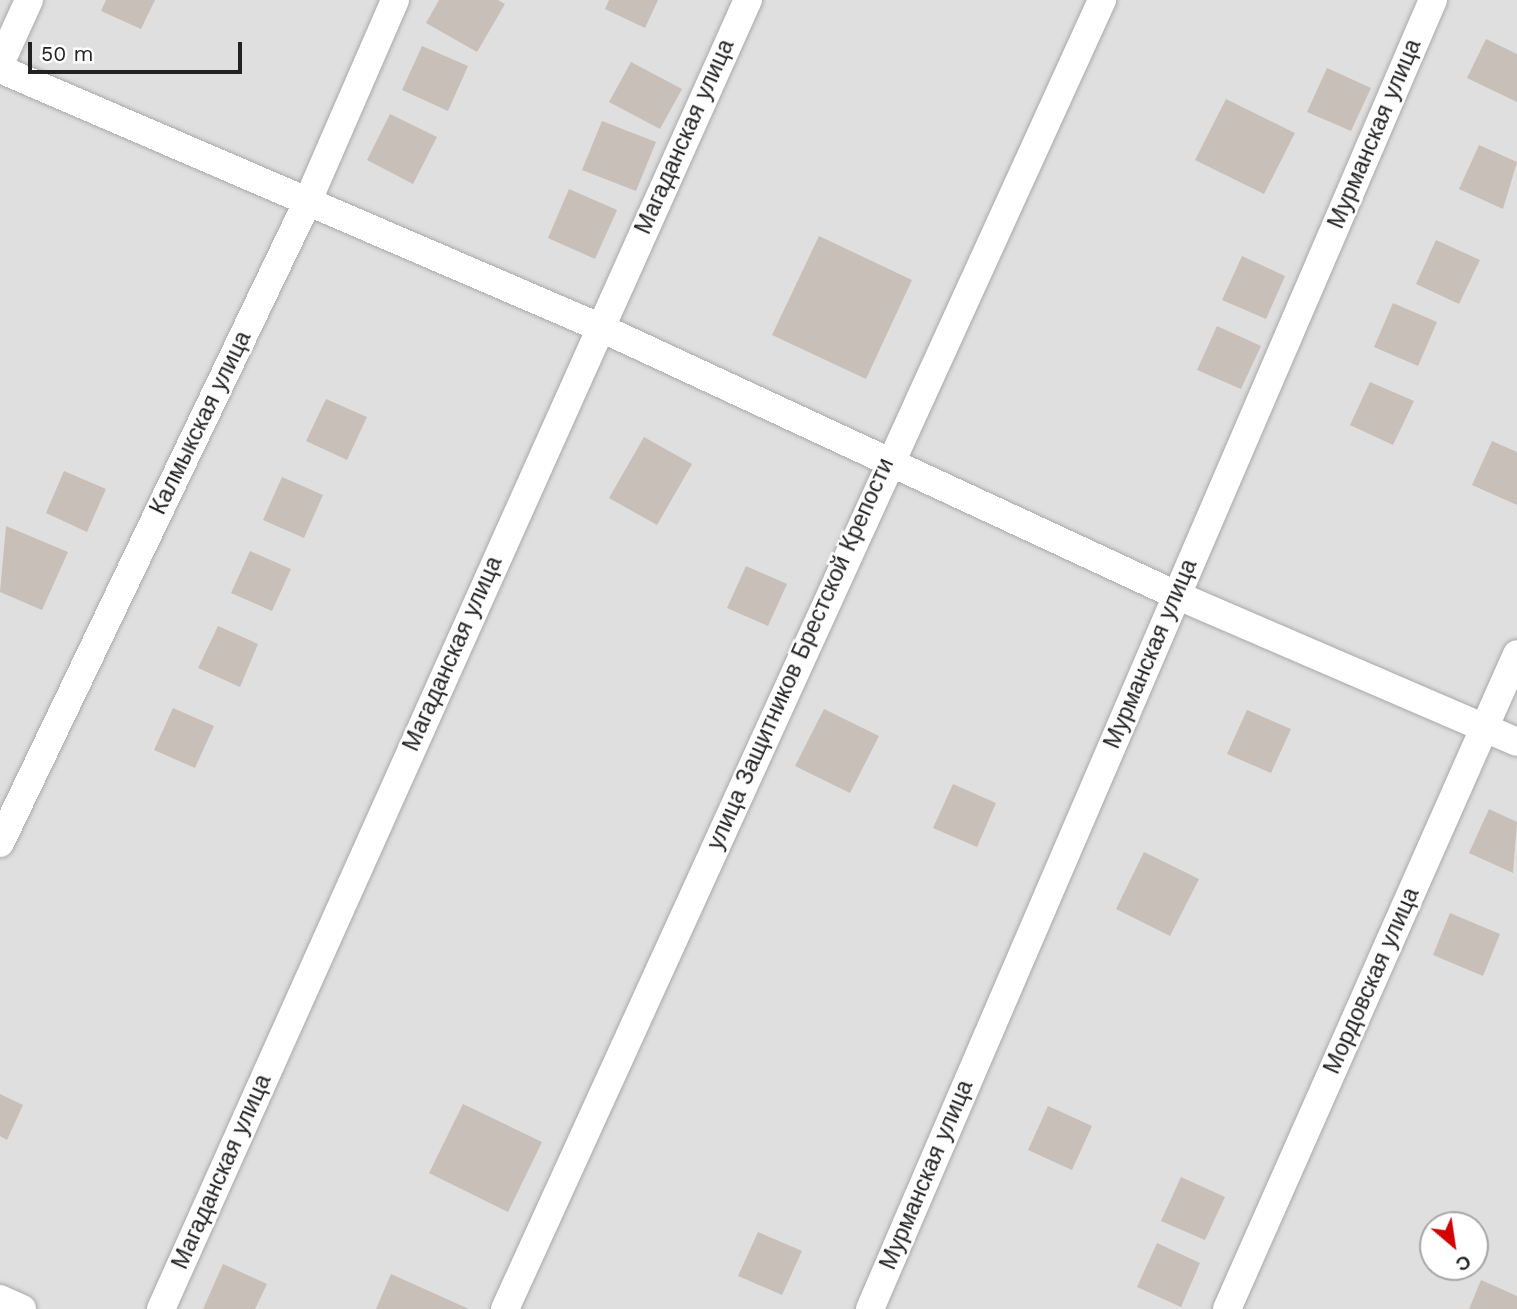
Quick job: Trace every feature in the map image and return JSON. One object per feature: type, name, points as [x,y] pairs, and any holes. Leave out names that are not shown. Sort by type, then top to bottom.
[{"type":"street","points":[[29,0],[0,67],[306,205],[599,327],[1176,595],[1517,742]]},
{"type":"street","name":"Калмыкская улица","points":[[0,843],[306,205],[395,0]]},
{"type":"street","name":"Магаданская улица","points":[[161,1309],[599,327],[748,0]]},
{"type":"street","name":"улица Защитников Брестской Крепости","points":[[505,1309],[888,462],[1102,0]]},
{"type":"street","name":"Мурманская улица","points":[[870,1309],[1433,0]]},
{"type":"street","name":"Мордовская улица","points":[[1227,1309],[1517,653]]},
{"type":"street","points":[[0,1299],[22,1309]]},
{"type":"shaded area","points":[[0,0],[1517,0],[1517,1309],[0,1309]]},
{"type":"building","points":[[106,0],[155,0],[141,29],[101,11]]},
{"type":"building","points":[[439,0],[498,0],[505,4],[477,52],[426,23]]},
{"type":"building","points":[[609,0],[658,0],[645,28],[605,9]]},
{"type":"building","points":[[1486,39],[1517,54],[1517,102],[1467,78]]},
{"type":"building","points":[[422,46],[468,66],[448,111],[402,90]]},
{"type":"building","points":[[631,62],[682,89],[660,129],[609,102]]},
{"type":"building","points":[[1327,68],[1371,88],[1351,131],[1307,112]]},
{"type":"building","points":[[1226,99],[1295,133],[1264,194],[1195,160]]},
{"type":"building","points":[[390,114],[437,137],[413,184],[367,160]]},
{"type":"building","points":[[602,121],[656,142],[636,191],[582,170]]},
{"type":"building","points":[[1479,145],[1517,162],[1503,209],[1459,189]]},
{"type":"building","points":[[569,189],[617,210],[595,259],[548,238]]},
{"type":"building","points":[[819,236],[912,280],[866,379],[772,335]]},
{"type":"building","points":[[1436,240],[1480,260],[1459,304],[1416,284]]},
{"type":"building","points":[[1242,256],[1285,276],[1266,319],[1222,300]]},
{"type":"building","points":[[1393,303],[1437,322],[1418,366],[1374,347]]},
{"type":"building","points":[[1217,326],[1261,346],[1241,389],[1197,370]]},
{"type":"building","points":[[1370,382],[1414,401],[1393,445],[1350,425]]},
{"type":"building","points":[[326,399],[367,417],[347,460],[306,441]]},
{"type":"building","points":[[644,437],[692,464],[657,525],[609,498]]},
{"type":"building","points":[[1492,441],[1517,452],[1517,505],[1472,485]]},
{"type":"building","points":[[64,471],[106,489],[87,532],[46,513]]},
{"type":"building","points":[[282,477],[323,495],[304,538],[263,520]]},
{"type":"building","points":[[6,526],[68,552],[42,610],[0,592]]},
{"type":"building","points":[[250,551],[291,569],[272,611],[231,593]]},
{"type":"building","points":[[746,566],[787,584],[768,626],[727,608]]},
{"type":"building","points":[[218,626],[258,644],[240,687],[198,668]]},
{"type":"building","points":[[173,708],[214,726],[195,768],[154,750]]},
{"type":"building","points":[[824,709],[879,736],[850,793],[795,766]]},
{"type":"building","points":[[1247,710],[1291,729],[1271,773],[1227,754]]},
{"type":"building","points":[[953,784],[996,803],[977,847],[933,828]]},
{"type":"building","points":[[1489,809],[1517,822],[1513,873],[1469,853]]},
{"type":"building","points":[[1144,852],[1199,879],[1170,936],[1116,909]]},
{"type":"building","points":[[1450,913],[1500,934],[1483,976],[1433,955]]},
{"type":"building","points":[[0,1094],[23,1105],[7,1140],[0,1136]]},
{"type":"building","points":[[463,1104],[542,1142],[508,1212],[429,1173]]},
{"type":"building","points":[[1048,1106],[1092,1126],[1072,1170],[1028,1150]]},
{"type":"building","points":[[1181,1177],[1225,1197],[1205,1240],[1161,1221]]},
{"type":"building","points":[[758,1232],[802,1251],[782,1295],[738,1276]]},
{"type":"building","points":[[1157,1243],[1200,1263],[1181,1307],[1137,1287]]},
{"type":"building","points":[[223,1264],[267,1284],[255,1309],[203,1309]]},
{"type":"building","points":[[391,1274],[469,1309],[376,1309]]},
{"type":"building","points":[[1481,1281],[1517,1296],[1517,1309],[1469,1309]]}]
